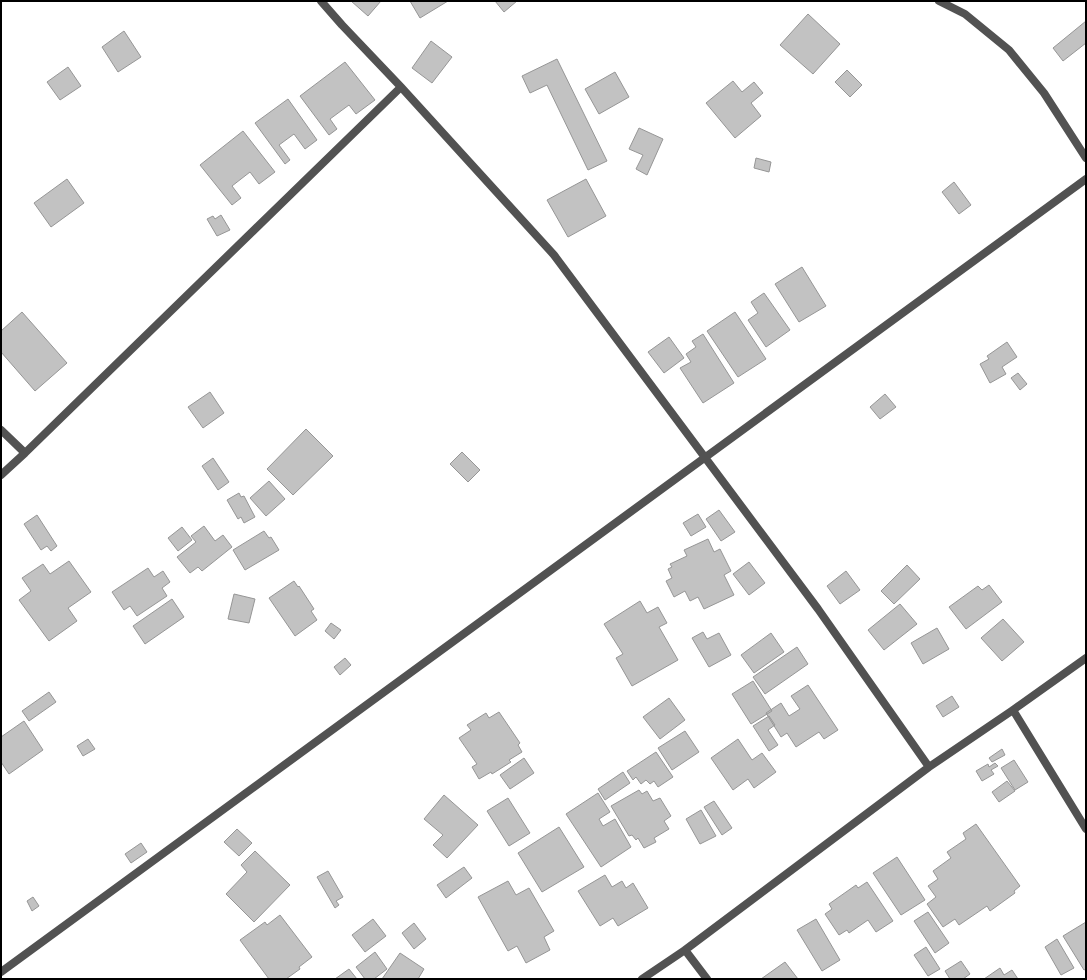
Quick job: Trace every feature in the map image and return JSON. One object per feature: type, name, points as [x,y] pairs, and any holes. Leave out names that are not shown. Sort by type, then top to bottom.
[{"type":"street","points":[[321,1],[554,255],[818,609],[929,767]]},
{"type":"street","points":[[939,1],[965,14],[1009,50],[1044,92],[1086,158]]},
{"type":"street","points":[[1,475],[401,87]]},
{"type":"street","points":[[1,972],[1086,179]]},
{"type":"street","points":[[1,430],[25,453]]},
{"type":"street","points":[[642,979],[685,950],[929,767],[1086,658]]},
{"type":"street","points":[[1013,710],[1086,828]]},
{"type":"street","points":[[685,950],[707,979]]},
{"type":"building","points":[[351,1],[381,1],[368,16]]},
{"type":"building","points":[[410,1],[448,1],[420,18]]},
{"type":"building","points":[[495,1],[517,1],[504,12]]},
{"type":"building","points":[[808,14],[840,44],[813,74],[780,45]]},
{"type":"building","points":[[1086,21],[1086,43],[1063,61],[1053,48]]},
{"type":"building","points":[[124,31],[141,57],[118,72],[102,47]]},
{"type":"building","points":[[431,41],[452,57],[432,83],[412,68]]},
{"type":"building","points":[[557,59],[607,161],[588,170],[547,85],[530,93],[522,76]]},
{"type":"building","points":[[345,62],[375,100],[356,114],[349,105],[330,119],[337,129],[329,135],[300,96]]},
{"type":"building","points":[[68,67],[81,86],[60,100],[47,82]]},
{"type":"building","points":[[847,70],[862,85],[850,97],[835,82]]},
{"type":"building","points":[[615,72],[629,97],[599,114],[585,89]]},
{"type":"building","points":[[733,81],[742,92],[754,82],[763,93],[751,103],[761,116],[735,138],[706,103]]},
{"type":"building","points":[[288,99],[317,140],[305,149],[294,134],[279,145],[290,160],[285,164],[255,123]]},
{"type":"building","points":[[639,128],[663,139],[647,175],[636,169],[643,155],[629,149]]},
{"type":"building","points":[[243,131],[275,172],[259,184],[250,172],[232,186],[241,198],[232,205],[200,165]]},
{"type":"building","points":[[756,158],[771,162],[769,172],[754,168]]},
{"type":"building","points":[[67,179],[84,203],[51,227],[34,203]]},
{"type":"building","points":[[586,179],[606,216],[568,237],[547,200]]},
{"type":"building","points":[[954,182],[971,205],[959,214],[942,192]]},
{"type":"building","points":[[221,215],[230,230],[217,236],[207,219],[213,216],[215,219]]},
{"type":"building","points":[[802,267],[826,306],[799,322],[775,284]]},
{"type":"building","points":[[764,293],[790,330],[766,347],[748,320],[758,313],[751,302]]},
{"type":"building","points":[[22,312],[67,363],[35,391],[1,352],[1,331]]},
{"type":"building","points":[[735,312],[766,359],[738,377],[707,331]]},
{"type":"building","points":[[703,334],[734,383],[703,403],[680,368],[691,362],[686,354],[696,347],[692,341]]},
{"type":"building","points":[[669,337],[684,358],[664,373],[648,352]]},
{"type":"building","points":[[1007,342],[1017,357],[1002,367],[1006,374],[990,383],[980,364],[989,359],[987,356]]},
{"type":"building","points":[[1018,373],[1027,384],[1020,390],[1011,378]]},
{"type":"building","points":[[210,392],[224,413],[203,428],[188,407]]},
{"type":"building","points":[[885,394],[896,407],[880,419],[870,407]]},
{"type":"building","points":[[306,429],[333,456],[293,495],[267,469]]},
{"type":"building","points":[[462,452],[480,470],[468,482],[450,464]]},
{"type":"building","points":[[213,458],[229,482],[218,490],[202,466]]},
{"type":"building","points":[[269,481],[285,499],[266,516],[250,498]]},
{"type":"building","points":[[239,493],[241,497],[244,496],[255,517],[244,523],[241,517],[238,519],[227,500]]},
{"type":"building","points":[[719,510],[735,532],[721,541],[706,519]]},
{"type":"building","points":[[698,514],[706,527],[691,536],[683,523]]},
{"type":"building","points":[[37,515],[57,546],[51,551],[47,546],[41,550],[24,524]]},
{"type":"building","points":[[204,526],[215,541],[223,535],[232,547],[202,571],[198,567],[190,573],[177,557],[196,542],[191,536]]},
{"type":"building","points":[[182,527],[192,540],[178,551],[168,538]]},
{"type":"building","points":[[264,531],[269,538],[271,537],[279,550],[245,570],[233,550]]},
{"type":"building","points":[[708,539],[714,552],[720,549],[731,571],[724,575],[734,595],[704,609],[698,597],[690,601],[685,591],[674,597],[666,581],[672,578],[668,569],[672,567],[670,564],[687,556],[684,550]]},
{"type":"building","points":[[69,561],[91,592],[68,608],[77,621],[49,641],[19,600],[31,591],[22,578],[43,564],[50,574]]},
{"type":"building","points":[[749,562],[765,583],[749,595],[733,574]]},
{"type":"building","points":[[907,565],[920,579],[894,604],[881,591]]},
{"type":"building","points":[[148,568],[154,577],[163,571],[170,582],[162,588],[167,596],[137,616],[130,606],[124,610],[112,592]]},
{"type":"building","points":[[846,571],[860,590],[840,604],[827,586]]},
{"type":"building","points":[[294,581],[314,609],[311,611],[317,620],[295,636],[269,598]]},
{"type":"building","points":[[989,585],[1002,602],[966,629],[949,607],[978,586],[982,590]]},
{"type":"building","points":[[234,594],[255,599],[249,623],[228,619]]},
{"type":"building","points":[[172,599],[184,617],[145,644],[133,626]]},
{"type":"building","points":[[640,601],[647,613],[658,607],[667,623],[659,627],[678,660],[632,686],[616,658],[623,654],[604,624]]},
{"type":"building","points":[[900,604],[917,624],[884,650],[868,630]]},
{"type":"building","points":[[1003,619],[1024,642],[1002,661],[981,638]]},
{"type":"building","points":[[331,623],[341,630],[334,639],[325,631]]},
{"type":"building","points":[[937,628],[949,649],[923,664],[911,643]]},
{"type":"building","points":[[703,632],[707,639],[719,633],[731,655],[709,667],[692,638]]},
{"type":"building","points":[[771,633],[784,652],[754,673],[741,655]]},
{"type":"building","points":[[797,647],[808,664],[765,694],[753,677]]},
{"type":"building","points":[[345,658],[351,665],[340,675],[334,667]]},
{"type":"building","points":[[753,681],[772,711],[751,724],[732,694]]},
{"type":"building","points":[[808,685],[838,730],[824,739],[819,732],[796,747],[787,733],[781,737],[766,713],[781,703],[789,716],[800,709],[791,696]]},
{"type":"building","points":[[49,692],[56,702],[29,721],[22,711]]},
{"type":"building","points":[[952,696],[959,707],[943,717],[936,706]]},
{"type":"building","points":[[669,698],[685,720],[660,739],[643,717]]},
{"type":"building","points":[[499,712],[520,743],[518,745],[522,752],[509,760],[511,762],[492,774],[491,772],[479,779],[472,767],[477,764],[459,738],[471,730],[467,725],[486,713],[489,718]]},
{"type":"building","points":[[769,716],[775,725],[768,730],[778,745],[769,751],[753,726]]},
{"type":"building","points":[[24,721],[43,750],[9,774],[1,762],[1,737]]},
{"type":"building","points":[[685,731],[699,752],[672,770],[658,748]]},
{"type":"building","points":[[88,739],[95,749],[83,756],[77,746]]},
{"type":"building","points":[[738,739],[752,760],[762,753],[776,772],[754,788],[748,779],[733,790],[711,758]]},
{"type":"building","points":[[1002,749],[1005,755],[992,762],[989,758]]},
{"type":"building","points":[[656,752],[673,777],[658,787],[654,781],[650,784],[646,780],[641,784],[636,777],[633,780],[627,771]]},
{"type":"building","points":[[524,758],[534,773],[510,789],[500,775]]},
{"type":"building","points":[[1014,760],[1028,782],[1015,790],[1001,768]]},
{"type":"building","points":[[995,763],[998,766],[991,770],[994,774],[982,781],[976,771],[988,764],[989,767]]},
{"type":"building","points":[[623,772],[630,783],[605,800],[598,789]]},
{"type":"building","points":[[1007,781],[1015,791],[999,802],[992,792]]},
{"type":"building","points":[[639,790],[642,794],[647,791],[653,801],[660,798],[671,816],[664,821],[669,829],[654,838],[656,842],[644,848],[638,838],[636,840],[632,835],[629,836],[611,806]]},
{"type":"building","points":[[598,793],[610,812],[599,819],[603,826],[615,819],[631,847],[601,867],[566,814]]},
{"type":"building","points":[[444,795],[478,825],[447,858],[433,845],[443,835],[424,819]]},
{"type":"building","points":[[508,798],[530,833],[509,846],[487,811]]},
{"type":"building","points":[[714,801],[732,828],[722,835],[704,807]]},
{"type":"building","points":[[701,810],[716,836],[700,844],[686,819]]},
{"type":"building","points":[[976,824],[1020,886],[1014,891],[1015,893],[990,911],[987,906],[959,925],[955,919],[943,927],[927,904],[936,897],[928,886],[938,879],[933,871],[951,858],[947,852],[966,839],[963,833]]},
{"type":"building","points":[[559,827],[584,867],[542,892],[518,853]]},
{"type":"building","points":[[237,829],[252,843],[239,856],[224,842]]},
{"type":"building","points":[[141,843],[147,852],[131,863],[125,854]]},
{"type":"building","points":[[255,851],[290,885],[254,922],[226,894],[247,872],[241,865]]},
{"type":"building","points":[[897,857],[925,900],[901,915],[873,873]]},
{"type":"building","points":[[464,867],[472,878],[446,898],[437,885]]},
{"type":"building","points":[[328,871],[343,897],[336,901],[339,905],[335,908],[317,877]]},
{"type":"building","points":[[605,875],[612,887],[622,881],[626,888],[633,883],[648,908],[618,926],[613,918],[600,926],[578,891]]},
{"type":"building","points":[[508,881],[516,895],[529,888],[554,931],[544,937],[550,950],[526,963],[517,946],[508,951],[478,897]]},
{"type":"building","points":[[867,882],[893,921],[876,932],[868,920],[849,933],[847,930],[839,935],[825,914],[832,909],[829,904],[856,885],[858,888]]},
{"type":"building","points":[[33,897],[39,906],[32,911],[27,901]]},
{"type":"building","points":[[928,912],[949,943],[935,953],[914,921]]},
{"type":"building","points":[[280,915],[312,957],[299,967],[300,969],[286,979],[269,979],[240,940],[265,922],[267,925]]},
{"type":"building","points":[[373,919],[386,936],[365,952],[352,935]]},
{"type":"building","points":[[816,919],[840,960],[822,971],[797,930]]},
{"type":"building","points":[[1086,922],[1086,969],[1084,970],[1063,936]]},
{"type":"building","points":[[414,923],[426,939],[414,949],[402,933]]},
{"type":"building","points":[[1057,939],[1074,968],[1061,975],[1045,947]]},
{"type":"building","points":[[926,947],[940,969],[928,976],[914,955]]},
{"type":"building","points":[[375,952],[387,969],[374,979],[365,979],[356,967]]},
{"type":"building","points":[[400,953],[424,969],[418,979],[382,979]]},
{"type":"building","points":[[961,961],[970,974],[963,979],[950,979],[945,971]]},
{"type":"building","points":[[785,962],[798,979],[761,979]]},
{"type":"building","points":[[1000,968],[1004,975],[1012,970],[1018,979],[984,979]]},
{"type":"building","points":[[349,969],[357,979],[335,979]]}]
